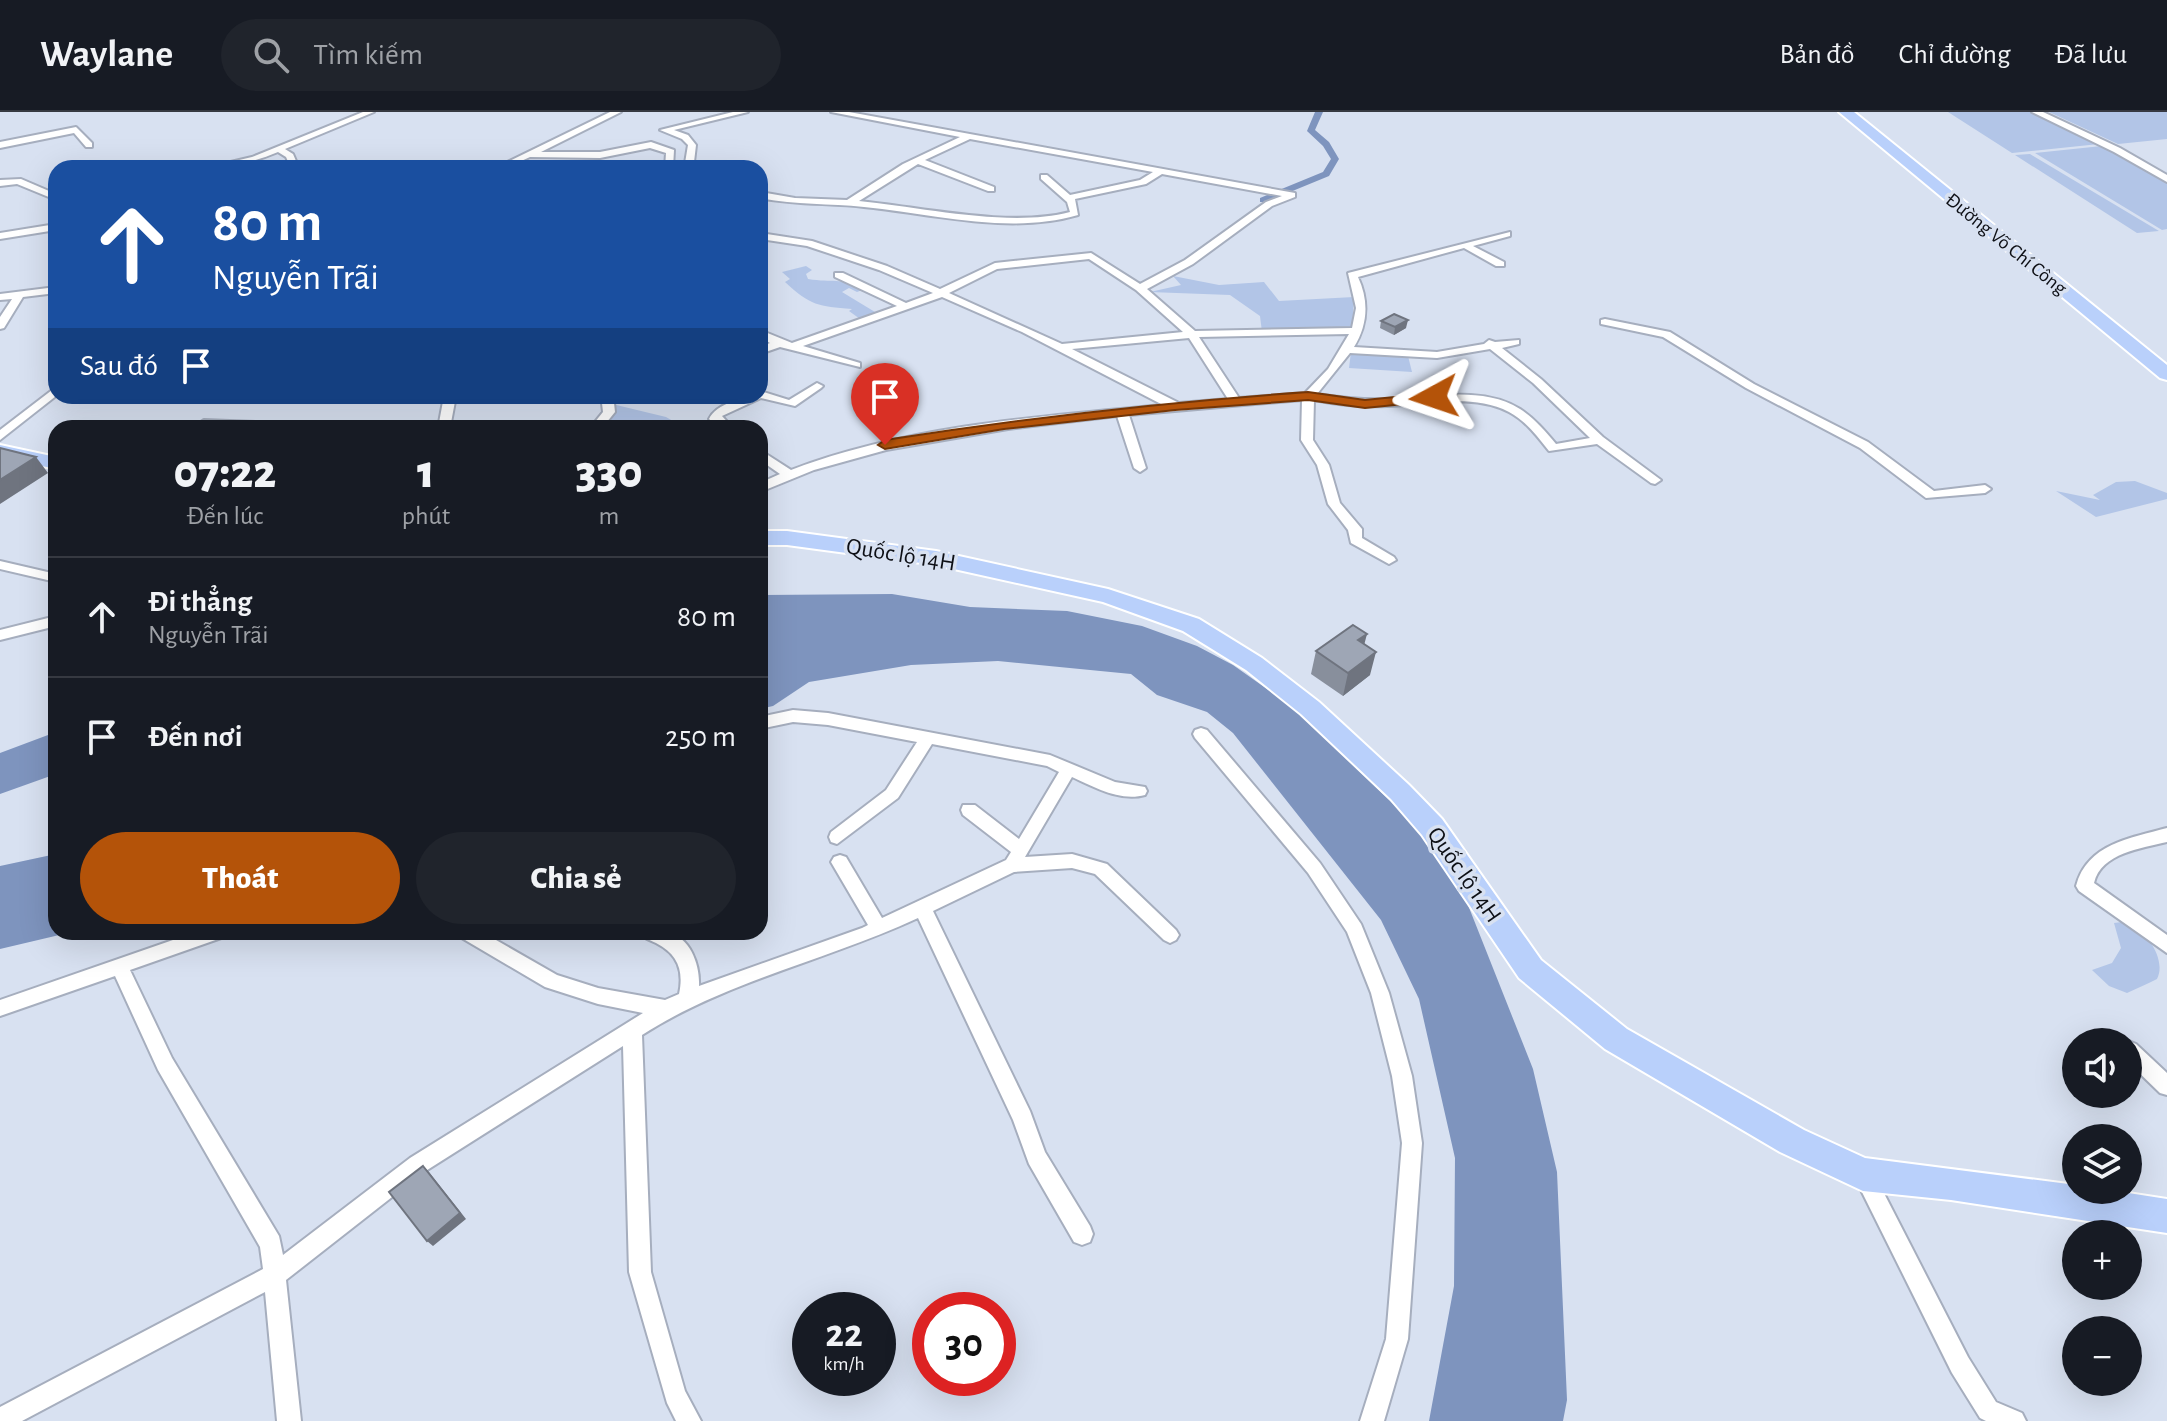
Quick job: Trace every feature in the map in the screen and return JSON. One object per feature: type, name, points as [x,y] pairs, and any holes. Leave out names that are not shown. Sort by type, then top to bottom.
[{"type":"main road","name":"Đường Võ Chí Công","points":[[1846,112],[2167,374]]},
{"type":"main road","name":"Đường Võ Chí Công","points":[[1858,112],[2167,360]]},
{"type":"main road","points":[[0,451],[48,461]]},
{"type":"main road","name":"Quốc lộ 14H","points":[[768,538],[936,558],[1108,596],[1191,625],[1254,664],[1310,708],[1400,792],[1432,827],[1530,969],[1630,1047],[1792,1141],[1863,1174],[1951,1183],[2167,1216]]},
{"type":"street","points":[[249,160],[370,112]]},
{"type":"street","points":[[516,160],[617,112],[627,117]]},
{"type":"street","points":[[690,160],[692,145],[685,137],[664,130],[702,118],[744,112]]},
{"type":"street","points":[[835,112],[1292,195],[1269,204],[1189,262],[1140,288]]},
{"type":"street","points":[[2036,112],[2117,150],[2167,179]]},
{"type":"street","points":[[0,145],[76,130],[89,145]]},
{"type":"street","points":[[849,203],[917,160],[967,137]]},
{"type":"street","points":[[529,154],[549,157],[600,155],[655,146],[671,152],[670,160]]},
{"type":"street","points":[[278,149],[292,160]]},
{"type":"street","points":[[917,160],[991,189]]},
{"type":"street","points":[[1068,198],[1143,182],[1158,173]]},
{"type":"street","points":[[768,197],[792,202],[849,203],[963,216],[1029,218],[1070,216],[1077,211],[1068,198],[1044,177]]},
{"type":"street","points":[[0,183],[18,181],[48,194]]},
{"type":"street","points":[[0,236],[48,228]]},
{"type":"street","points":[[1389,560],[1356,540],[1355,529],[1334,504],[1323,465],[1307,440],[1308,396],[1348,350],[1355,331],[1362,307],[1352,275],[1468,247],[1507,234]]},
{"type":"street","points":[[768,237],[809,243],[883,268],[1059,347],[1175,406]]},
{"type":"street","points":[[1468,247],[1500,264]]},
{"type":"street","points":[[794,346],[940,294],[995,266],[1080,255],[1103,262],[1140,288],[1192,334],[1236,402]]},
{"type":"street","points":[[839,275],[907,307]]},
{"type":"street","points":[[0,297],[48,291]]},
{"type":"street","points":[[0,326],[19,295]]},
{"type":"street","points":[[1605,322],[1666,334],[1750,386],[1864,445],[1931,495],[1985,489]]},
{"type":"street","points":[[1059,347],[1192,334],[1355,331]]},
{"type":"street","points":[[768,337],[856,365]]},
{"type":"street","points":[[1348,350],[1437,355],[1489,343],[1515,342]]},
{"type":"street","points":[[768,348],[779,343]]},
{"type":"street","points":[[1489,343],[1537,381],[1599,440],[1655,480]]},
{"type":"street","points":[[768,398],[791,404],[817,386]]},
{"type":"street","points":[[768,484],[788,474],[885,445],[1122,412],[1308,396],[1365,404],[1434,397],[1494,402],[1527,416],[1553,448],[1599,440]]},
{"type":"street","points":[[0,436],[48,397]]},
{"type":"street","points":[[716,420],[717,414],[739,404]]},
{"type":"street","points":[[1122,412],[1140,468]]},
{"type":"street","points":[[768,460],[788,474]]},
{"type":"street","points":[[0,565],[48,576]]},
{"type":"street","points":[[0,635],[48,623]]},
{"type":"street","points":[[768,722],[808,716],[928,738],[1050,761],[1113,788],[1139,791]]},
{"type":"street","points":[[1201,734],[1314,868],[1355,929],[1380,993],[1402,1076],[1412,1143],[1397,1339],[1372,1421]]},
{"type":"street","points":[[837,837],[892,794],[928,738]]},
{"type":"street","points":[[0,1420],[276,1274],[417,1165],[666,1009],[879,928],[1017,857],[1068,770]]},
{"type":"street","points":[[969,810],[1017,857],[1072,861],[1101,869],[1170,935]]},
{"type":"street","points":[[2167,835],[2109,853],[2092,866],[2085,886],[2167,945]]},
{"type":"street","points":[[840,862],[879,928]]},
{"type":"street","points":[[922,907],[1023,1118],[1036,1157],[1082,1234]]},
{"type":"street","points":[[0,1008],[196,940]]},
{"type":"street","points":[[480,940],[552,981],[598,996],[666,1009]]},
{"type":"street","points":[[668,940],[683,953],[692,980],[687,999]]},
{"type":"street","points":[[120,968],[165,1064],[271,1244],[289,1421]]},
{"type":"street","points":[[632,1029],[640,1272],[675,1395],[689,1421]]},
{"type":"street","points":[[2142,1062],[2167,1086]]},
{"type":"street","points":[[1863,1174],[1983,1415],[2014,1421]]},
{"type":"shaded area","points":[[1948,112],[2034,112],[2099,144],[2012,153]]},
{"type":"shaded area","points":[[2049,112],[2167,112],[2167,139],[2118,144]]},
{"type":"shaded area","points":[[2102,146],[2167,181],[2167,229],[2162,230],[2035,153]]},
{"type":"shaded area","points":[[2030,154],[2159,231],[2137,233],[2015,155]]},
{"type":"shaded area","points":[[806,266],[812,270],[806,274],[808,279],[842,282],[865,289],[857,292],[849,288],[842,292],[875,312],[860,319],[849,311],[852,309],[823,305],[802,296],[785,282],[790,279],[782,272]]},
{"type":"shaded area","points":[[1173,276],[1219,285],[1264,282],[1279,301],[1354,297],[1352,330],[1262,332],[1260,316],[1230,295],[1150,292],[1181,285]]},
{"type":"shaded area","points":[[1351,352],[1408,356],[1412,372],[1349,368]]},
{"type":"shaded area","points":[[607,404],[612,404],[671,420],[598,420]]},
{"type":"shaded area","points":[[2135,481],[2167,493],[2167,499],[2096,517],[2056,491],[2100,500],[2093,495],[2116,482]]},
{"type":"shaded area","points":[[892,594],[970,607],[1067,611],[1142,626],[1197,646],[1233,665],[1294,708],[1416,826],[1466,900],[1533,1069],[1557,1172],[1567,1400],[1563,1421],[1429,1421],[1454,1286],[1455,1158],[1419,999],[1381,920],[1233,733],[1207,712],[1157,695],[1131,674],[998,661],[911,665],[809,682],[768,707],[768,595]]},
{"type":"shaded area","points":[[48,735],[48,777],[0,794],[0,753]]},
{"type":"shaded area","points":[[48,856],[48,938],[0,949],[0,866]]},
{"type":"shaded area","points":[[2130,921],[2153,947],[2159,971],[2157,979],[2127,993],[2109,986],[2092,970],[2112,963],[2121,948],[2114,923]]},
{"type":"building","points":[[1394,314],[1408,320],[1395,327],[1381,321]]},
{"type":"building","points":[[0,448],[36,457],[0,480]]},
{"type":"building","points":[[1353,625],[1367,634],[1358,640],[1376,652],[1348,673],[1316,651]]},
{"type":"building","points":[[423,1166],[460,1213],[427,1241],[389,1192]]},
{"type":"waterway","points":[[1263,200],[1326,174],[1335,159],[1326,144],[1311,131],[1319,112]]},
{"type":"route","points":[[885,445],[1004,425],[1175,406],[1308,396],[1365,404],[1434,397]]}]
